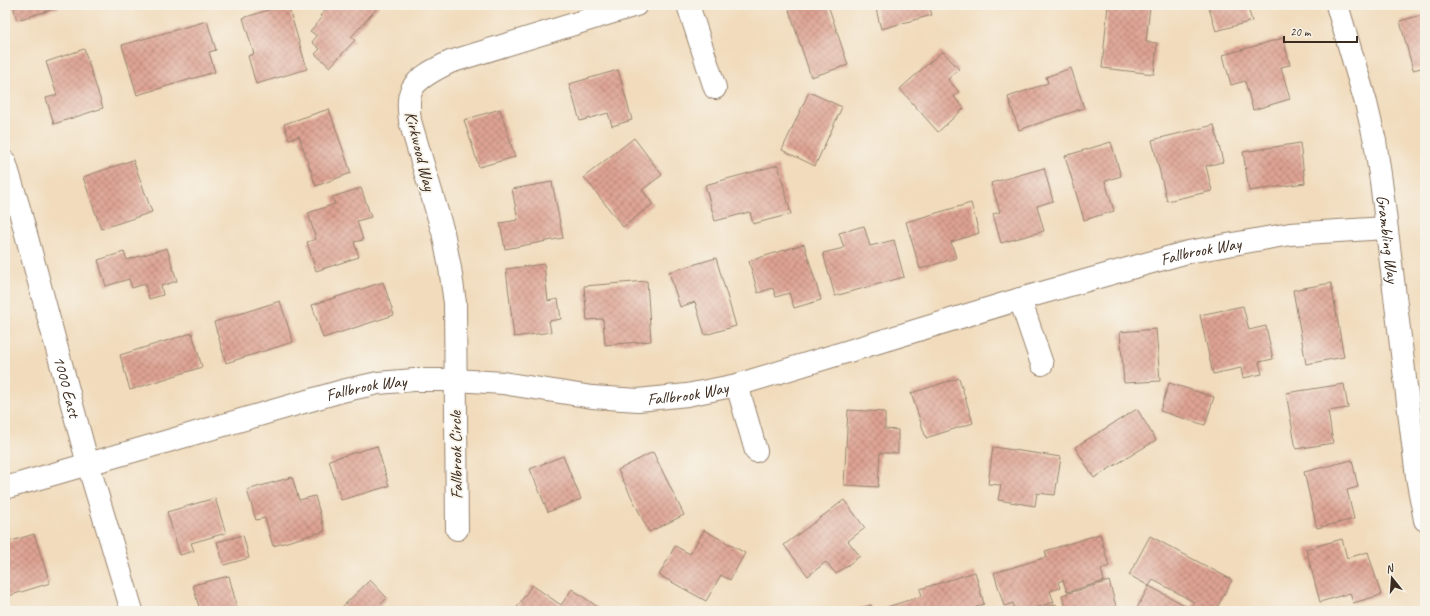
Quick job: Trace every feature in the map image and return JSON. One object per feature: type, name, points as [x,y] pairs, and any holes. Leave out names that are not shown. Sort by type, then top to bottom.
[{"type":"street","name":"Kirkwood Way","points":[[455,380],[455,303],[450,268],[443,232],[410,121],[408,104],[412,89],[422,78],[435,69],[450,62],[636,5]]},
{"type":"street","points":[[688,5],[715,88]]},
{"type":"street","name":"Grambling Way","points":[[1337,5],[1366,103],[1375,141],[1421,477],[1425,520]]},
{"type":"street","name":"1000 East","points":[[5,162],[19,208],[88,464],[132,611]]},
{"type":"street","name":"Fallbrook Way","points":[[5,488],[342,390],[378,383],[414,380],[455,380],[502,384],[592,397],[638,400],[687,395],[737,385],[1020,299],[1188,252],[1290,234],[1386,228]]},
{"type":"street","points":[[1020,299],[1042,364]]},
{"type":"street","name":"Fallbrook Circle","points":[[455,380],[457,529]]},
{"type":"street","name":"Fallbrook Way","points":[[737,385],[756,451]]},
{"type":"building","points":[[13,5],[60,5],[61,7],[17,20]]},
{"type":"building","points":[[288,5],[307,69],[256,84],[248,56],[254,54],[243,18]]},
{"type":"building","points":[[330,5],[380,5],[351,37],[355,40],[330,67],[315,54],[320,49],[312,42],[317,36],[310,31],[322,18],[320,16]]},
{"type":"building","points":[[805,5],[828,5],[848,65],[811,77],[789,10]]},
{"type":"building","points":[[875,5],[929,5],[932,15],[881,29]]},
{"type":"building","points":[[1108,5],[1150,6],[1146,42],[1157,43],[1154,74],[1102,68]]},
{"type":"building","points":[[1208,5],[1247,5],[1252,21],[1216,31]]},
{"type":"building","points":[[1425,14],[1425,67],[1413,70],[1400,21]]},
{"type":"building","points":[[207,21],[216,50],[209,52],[215,72],[137,95],[122,45]]},
{"type":"building","points":[[1283,38],[1290,65],[1281,67],[1290,99],[1253,110],[1245,81],[1231,85],[1223,55]]},
{"type":"building","points":[[84,49],[103,108],[54,124],[46,98],[57,95],[46,62]]},
{"type":"building","points":[[942,51],[959,69],[948,79],[959,92],[954,97],[964,108],[938,132],[900,89]]},
{"type":"building","points":[[1071,68],[1084,108],[1019,130],[1008,97],[1048,83],[1046,77]]},
{"type":"building","points":[[618,70],[632,120],[612,126],[608,113],[580,121],[569,84]]},
{"type":"building","points":[[809,92],[842,107],[815,166],[782,150]]},
{"type":"building","points":[[329,109],[351,173],[316,186],[299,136],[289,139],[284,124]]},
{"type":"building","points":[[500,109],[515,157],[479,167],[464,120]]},
{"type":"building","points":[[1214,125],[1223,162],[1206,166],[1212,191],[1167,201],[1152,140]]},
{"type":"building","points":[[634,138],[662,175],[642,190],[653,204],[623,227],[584,177]]},
{"type":"building","points":[[1111,142],[1121,176],[1105,181],[1114,211],[1084,220],[1065,156]]},
{"type":"building","points":[[1300,143],[1305,183],[1249,191],[1243,152]]},
{"type":"building","points":[[133,160],[152,212],[101,229],[83,177]]},
{"type":"building","points":[[778,165],[791,214],[753,224],[750,212],[715,221],[705,185]]},
{"type":"building","points":[[1044,168],[1053,201],[1037,206],[1044,231],[1001,243],[993,214],[1000,212],[991,183]]},
{"type":"building","points":[[552,182],[563,238],[505,249],[500,223],[518,220],[512,189]]},
{"type":"building","points":[[361,188],[371,217],[357,221],[363,240],[354,242],[359,257],[316,271],[307,242],[316,239],[308,213],[335,204],[332,197]]},
{"type":"building","points":[[971,203],[979,233],[951,242],[956,258],[920,269],[906,222]]},
{"type":"building","points":[[864,226],[870,246],[894,240],[904,277],[835,296],[823,253],[844,248],[839,233]]},
{"type":"building","points":[[804,244],[821,300],[794,308],[789,293],[776,297],[773,288],[758,293],[749,261]]},
{"type":"building","points":[[167,248],[177,281],[161,286],[163,295],[149,299],[145,284],[132,288],[129,279],[106,286],[98,260],[124,252],[127,260]]},
{"type":"building","points":[[716,258],[736,326],[705,335],[695,302],[680,307],[669,272]]},
{"type":"building","points":[[544,264],[548,301],[558,299],[561,319],[549,321],[551,332],[514,337],[506,269]]},
{"type":"building","points":[[647,281],[651,341],[605,345],[603,319],[587,320],[584,286]]},
{"type":"building","points":[[383,282],[394,315],[323,338],[312,305]]},
{"type":"building","points":[[1331,283],[1344,357],[1306,364],[1293,290]]},
{"type":"building","points":[[280,301],[293,342],[226,363],[214,322]]},
{"type":"building","points":[[1243,306],[1249,330],[1266,326],[1273,359],[1259,362],[1262,374],[1243,378],[1241,368],[1213,374],[1200,315]]},
{"type":"building","points":[[1156,329],[1160,381],[1124,383],[1120,332]]},
{"type":"building","points":[[192,333],[202,367],[130,390],[120,355]]},
{"type":"building","points":[[959,378],[973,423],[926,438],[911,393]]},
{"type":"building","points":[[1169,383],[1214,397],[1205,425],[1160,411]]},
{"type":"building","points":[[1344,384],[1348,408],[1328,411],[1333,443],[1296,449],[1286,393]]},
{"type":"building","points":[[1137,409],[1156,440],[1094,478],[1075,447]]},
{"type":"building","points":[[848,410],[885,412],[885,429],[898,430],[898,453],[880,453],[878,487],[844,485]]},
{"type":"building","points":[[377,446],[389,486],[341,500],[329,460]]},
{"type":"building","points":[[993,447],[1061,457],[1055,495],[1037,493],[1035,506],[998,500],[1001,485],[988,484]]},
{"type":"building","points":[[653,452],[684,515],[649,532],[618,470]]},
{"type":"building","points":[[563,456],[581,499],[548,512],[530,469]]},
{"type":"building","points":[[1352,460],[1358,487],[1347,490],[1354,519],[1317,528],[1304,472]]},
{"type":"building","points":[[292,477],[299,500],[315,496],[325,531],[273,546],[265,518],[256,520],[247,490]]},
{"type":"building","points":[[215,498],[226,533],[191,543],[194,551],[180,555],[167,512]]},
{"type":"building","points":[[844,500],[865,528],[848,541],[860,556],[836,574],[826,562],[808,576],[784,545]]},
{"type":"building","points":[[704,530],[745,553],[730,580],[721,575],[706,601],[659,575],[675,546],[690,554]]},
{"type":"building","points":[[34,534],[50,583],[5,597],[5,543]]},
{"type":"building","points":[[1100,534],[1109,566],[1101,569],[1104,581],[1067,592],[1063,580],[1058,582],[1060,588],[1050,591],[1054,602],[1025,611],[1015,611],[1013,603],[1004,606],[994,573],[1047,557],[1045,551]]},
{"type":"building","points":[[243,535],[249,558],[224,565],[217,542]]},
{"type":"building","points":[[1150,536],[1232,580],[1215,611],[1197,611],[1191,608],[1194,602],[1174,591],[1153,580],[1149,586],[1129,575]]},
{"type":"building","points":[[1342,539],[1347,558],[1368,552],[1381,595],[1353,603],[1350,593],[1320,602],[1306,549]]},
{"type":"building","points":[[975,572],[984,604],[976,607],[977,611],[874,611],[922,596],[920,589]]},
{"type":"building","points":[[229,576],[238,611],[200,611],[193,585]]},
{"type":"building","points":[[370,580],[387,598],[374,611],[338,611]]},
{"type":"building","points":[[1109,581],[1116,606],[1099,611],[1067,611],[1062,595]]},
{"type":"building","points":[[532,585],[561,605],[572,589],[602,610],[519,611],[516,609]]},
{"type":"building","points":[[1149,586],[1192,609],[1191,611],[1136,610]]},
{"type":"building","points":[[1056,604],[1058,611],[1033,611]]},
{"type":"building","points":[[871,605],[872,611],[851,611]]}]
